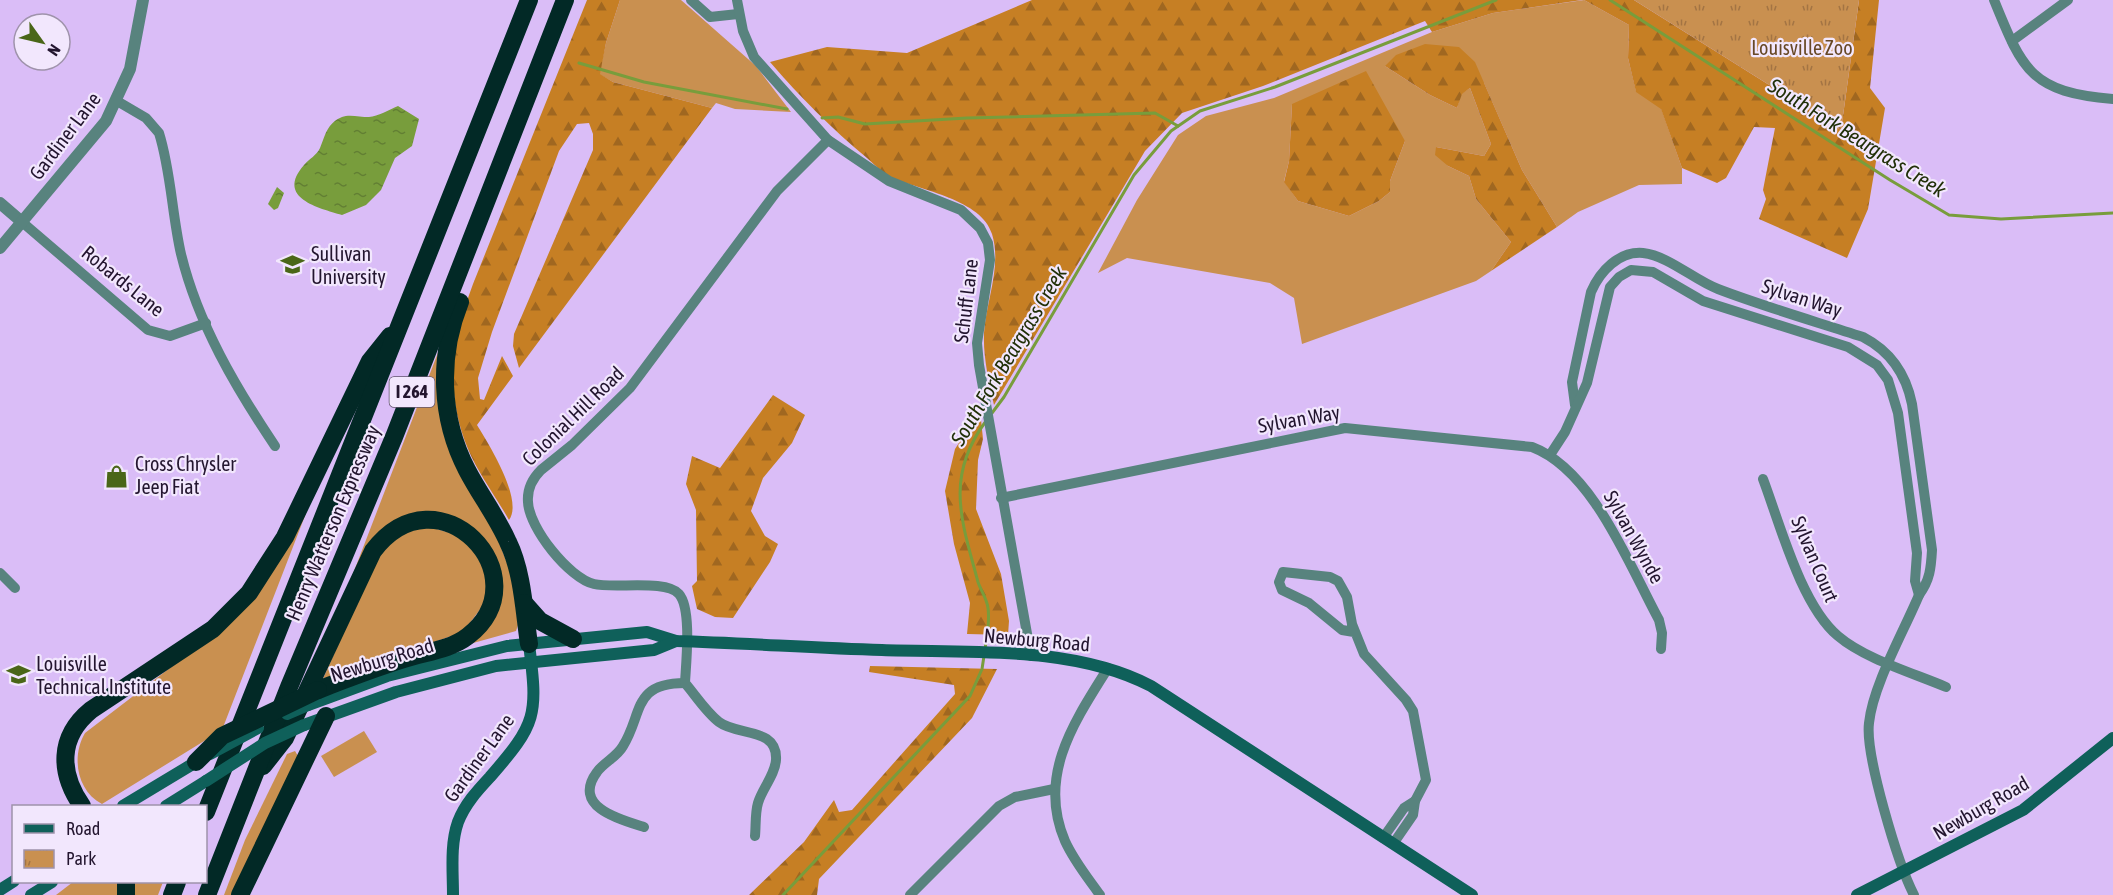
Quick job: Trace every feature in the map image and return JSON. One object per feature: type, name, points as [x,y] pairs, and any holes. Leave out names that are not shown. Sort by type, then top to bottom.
[{"type":"highway","name":"Henry Watterson Expressway","points":[[207,809],[529,0]]},
{"type":"highway","name":"Henry Watterson Expressway","points":[[207,895],[488,200],[565,0]]},
{"type":"highway","points":[[488,200],[489,225],[451,329],[445,361],[445,392],[455,442],[468,473],[509,543],[524,603],[529,644]]},
{"type":"highway","points":[[81,805],[68,783],[64,764],[66,743],[74,728],[91,710],[213,629],[249,593],[285,537],[370,361],[402,320]]},
{"type":"highway","points":[[196,762],[222,736],[313,698],[406,658],[450,646],[476,630],[491,605],[494,582],[489,560],[477,541],[458,527],[427,519],[404,524],[381,541],[349,601],[285,738],[252,780]]},
{"type":"highway","points":[[524,603],[540,621],[573,639]]},
{"type":"highway","points":[[240,895],[326,716]]},
{"type":"main road","name":"Newburg Road","points":[[313,698],[472,653],[529,644],[647,632],[682,641],[974,653],[1079,661],[1108,668],[1151,686],[1472,895]]},
{"type":"main road","name":"Newburg Road","points":[[169,805],[265,743],[326,716],[396,692],[496,666],[654,650],[682,641]]},
{"type":"main road","name":"Gardiner Lane","points":[[453,895],[453,847],[458,822],[471,799],[517,746],[530,725],[534,702],[529,644]]},
{"type":"main road","name":"Newburg Road","points":[[1857,895],[1904,873],[2023,810],[2113,738]]},
{"type":"main road","points":[[126,805],[196,762]]},
{"type":"main road","points":[[31,895],[50,883]]},
{"type":"street","name":"Gardiner Lane","points":[[0,248],[95,135],[117,101],[136,50],[143,0]]},
{"type":"street","points":[[691,0],[711,17],[738,14]]},
{"type":"street","name":"Schuff Lane","points":[[737,0],[738,14],[754,57],[828,140],[889,181],[961,210],[981,228],[988,243],[990,260],[976,343],[989,433],[1031,656]]},
{"type":"street","points":[[1994,0],[2012,41],[2029,69],[2052,88],[2072,95],[2113,99]]},
{"type":"street","points":[[2012,41],[2068,0]]},
{"type":"street","points":[[117,101],[146,118],[159,133],[182,258],[206,323],[245,402],[276,446]]},
{"type":"street","name":"Colonial Hill Road","points":[[682,641],[685,606],[679,594],[665,587],[604,586],[580,579],[562,562],[533,521],[528,509],[528,492],[535,477],[602,417],[638,378],[777,191],[828,140]]},
{"type":"street","name":"Robards Lane","points":[[0,203],[148,330],[170,336],[206,323]]},
{"type":"street","name":"Sylvan Way","points":[[1575,405],[1572,382],[1596,280],[1615,261],[1632,254],[1651,255],[1717,289],[1863,337],[1888,356],[1900,370],[1908,387],[1932,550],[1929,582],[1919,595],[1870,714],[1869,742],[1904,873],[1914,895]]},
{"type":"street","points":[[1664,278],[1672,265]]},
{"type":"street","name":"Sylvan Way","points":[[1001,498],[1345,428],[1503,442],[1532,447],[1550,455],[1565,432],[1575,405],[1587,383],[1610,287],[1619,277],[1631,270],[1653,272],[1703,301],[1848,347],[1877,365],[1895,397],[1917,554],[1915,581],[1919,595]]},
{"type":"street","name":"Sylvan Wynde","points":[[1550,455],[1590,494],[1659,620],[1662,633],[1660,649]]},
{"type":"street","name":"Sylvan Court","points":[[1763,479],[1815,610],[1832,631],[1846,642],[1946,687]]},
{"type":"street","points":[[1914,533],[1929,532]]},
{"type":"street","points":[[1354,632],[1342,630],[1309,603],[1282,590],[1279,582],[1283,572],[1330,577],[1338,581],[1347,597],[1354,632],[1364,654],[1406,700],[1413,711],[1426,772],[1423,788],[1415,801],[1413,815],[1388,841]]},
{"type":"street","points":[[0,573],[15,588]]},
{"type":"street","points":[[682,641],[685,683],[720,723],[736,730],[763,736],[773,746],[776,761],[758,805],[755,836]]},
{"type":"street","points":[[1100,895],[1066,842],[1059,822],[1054,789],[1064,743],[1073,723],[1108,668]]},
{"type":"street","points":[[644,827],[605,814],[599,809],[591,795],[592,781],[599,769],[624,746],[642,700],[652,691],[676,683],[685,683]]},
{"type":"street","points":[[910,895],[999,806],[1015,797],[1054,789]]},
{"type":"green space","points":[[587,0],[620,0],[606,43],[600,74],[613,82],[712,108],[519,368],[513,346],[514,334],[593,150],[593,134],[589,123],[577,124],[559,151],[492,332],[478,378],[480,399],[484,400],[502,356],[513,376],[477,425],[496,458],[508,486],[512,499],[509,520],[477,467],[460,428],[453,386],[456,346],[473,284]]},
{"type":"green space","points":[[620,0],[681,0],[756,66],[791,112],[735,109],[716,103],[712,108],[613,82],[599,74]]},
{"type":"green space","points":[[1032,0],[1582,0],[1493,13],[1432,32],[1425,21],[1263,86],[1182,113],[1145,151],[994,405],[985,360],[984,333],[994,271],[995,246],[986,222],[964,205],[885,174],[841,136],[770,62],[827,47],[907,53]]},
{"type":"green space","points":[[1584,0],[1629,25],[1628,58],[1636,91],[1661,108],[1682,168],[1682,184],[1639,185],[1578,212],[1557,227],[1522,170],[1484,83],[1385,66],[1430,95],[1457,108],[1461,94],[1470,88],[1491,144],[1484,156],[1436,147],[1448,166],[1469,176],[1476,199],[1511,242],[1491,271],[1476,281],[1302,344],[1294,298],[1270,283],[1127,258],[1098,273],[1137,200],[1178,135],[1206,116],[1274,98],[1432,32],[1493,13]],"holes":[[[1292,104],[1405,141],[1390,181],[1390,192],[1379,201],[1349,216],[1298,201],[1284,181],[1289,161]]]},
{"type":"green space","points":[[1584,0],[1634,0],[1841,130],[1859,0],[1879,0],[1870,88],[1885,108],[1868,209],[1847,258],[1759,219],[1766,199],[1763,190],[1775,128],[1754,127],[1726,178],[1717,183],[1682,168],[1661,109],[1636,92],[1628,58],[1629,25]]},
{"type":"green space","name":"Louisville Zoo","points":[[1634,0],[1859,0],[1841,130]]},
{"type":"green space","points":[[1425,44],[1459,47],[1475,62],[1522,170],[1557,227],[1491,271],[1511,242],[1476,199],[1469,176],[1448,166],[1435,155],[1436,147],[1484,156],[1491,144],[1470,88],[1462,94],[1457,108],[1430,95],[1385,66],[1396,55]]},
{"type":"green space","points":[[1366,71],[1405,141],[1390,181],[1390,192],[1379,201],[1349,216],[1298,201],[1284,182],[1289,161],[1292,104]]},
{"type":"green space","points":[[439,350],[439,387],[512,576],[518,625],[516,631],[466,645],[475,637],[495,562],[419,515],[346,592]]},
{"type":"green space","points":[[773,395],[805,415],[792,443],[763,478],[751,511],[765,536],[778,544],[770,562],[733,618],[715,617],[697,609],[692,586],[697,581],[696,510],[686,484],[692,456],[720,468]]},
{"type":"green space","points":[[980,410],[983,439],[978,460],[976,509],[1001,574],[1009,621],[1008,635],[967,634],[970,603],[954,544],[945,491],[955,449]]},
{"type":"green space","points":[[315,490],[222,730],[102,804],[87,791],[79,773],[78,752],[85,733],[209,638]]},
{"type":"green space","points":[[424,525],[466,538],[487,574],[485,603],[463,632],[322,681],[376,559],[393,538]]},
{"type":"green space","points":[[870,666],[997,669],[972,718],[819,879],[817,895],[749,895],[804,842],[834,800],[839,812],[852,810],[955,694],[954,685],[869,672]]},
{"type":"green space","points":[[364,731],[377,752],[334,777],[321,756]]},
{"type":"green space","points":[[295,751],[298,756],[233,895],[224,895],[245,840],[287,754]]},
{"type":"green space","points":[[72,883],[121,883],[121,895],[56,895]]},
{"type":"green space","points":[[135,883],[163,883],[158,895],[135,895]]},
{"type":"water","points":[[398,106],[419,119],[412,146],[395,158],[381,190],[366,205],[342,215],[312,205],[297,193],[294,186],[296,176],[319,150],[327,130],[333,123],[345,116],[369,117]]},
{"type":"water","points":[[277,187],[284,193],[278,208],[274,210],[268,204]]},
{"type":"waterway","name":"South Fork Beargrass Creek","points":[[992,413],[1004,397],[1134,175],[1171,131],[1200,111],[1275,87],[1496,0]]},
{"type":"waterway","name":"South Fork Beargrass Creek","points":[[1610,0],[1890,180],[1949,215],[2001,219],[2113,213]]},
{"type":"waterway","points":[[579,63],[644,82],[787,109]]},
{"type":"waterway","points":[[822,118],[838,117],[865,124],[967,118],[1155,113],[1178,126]]},
{"type":"waterway","name":"South Fork Beargrass Creek","points":[[985,649],[988,608],[978,582],[962,519],[960,500],[965,461],[986,421]]},
{"type":"waterway","name":"South Fork Beargrass Creek","points":[[783,895],[970,696],[982,669],[984,656]]},
{"type":"place","name":"Sullivan University","points":[[293,265]]},
{"type":"place","name":"Cross Chrysler Jeep Fiat","points":[[117,476]]},
{"type":"place","name":"Louisville Technical Institute","points":[[18,675]]}]
